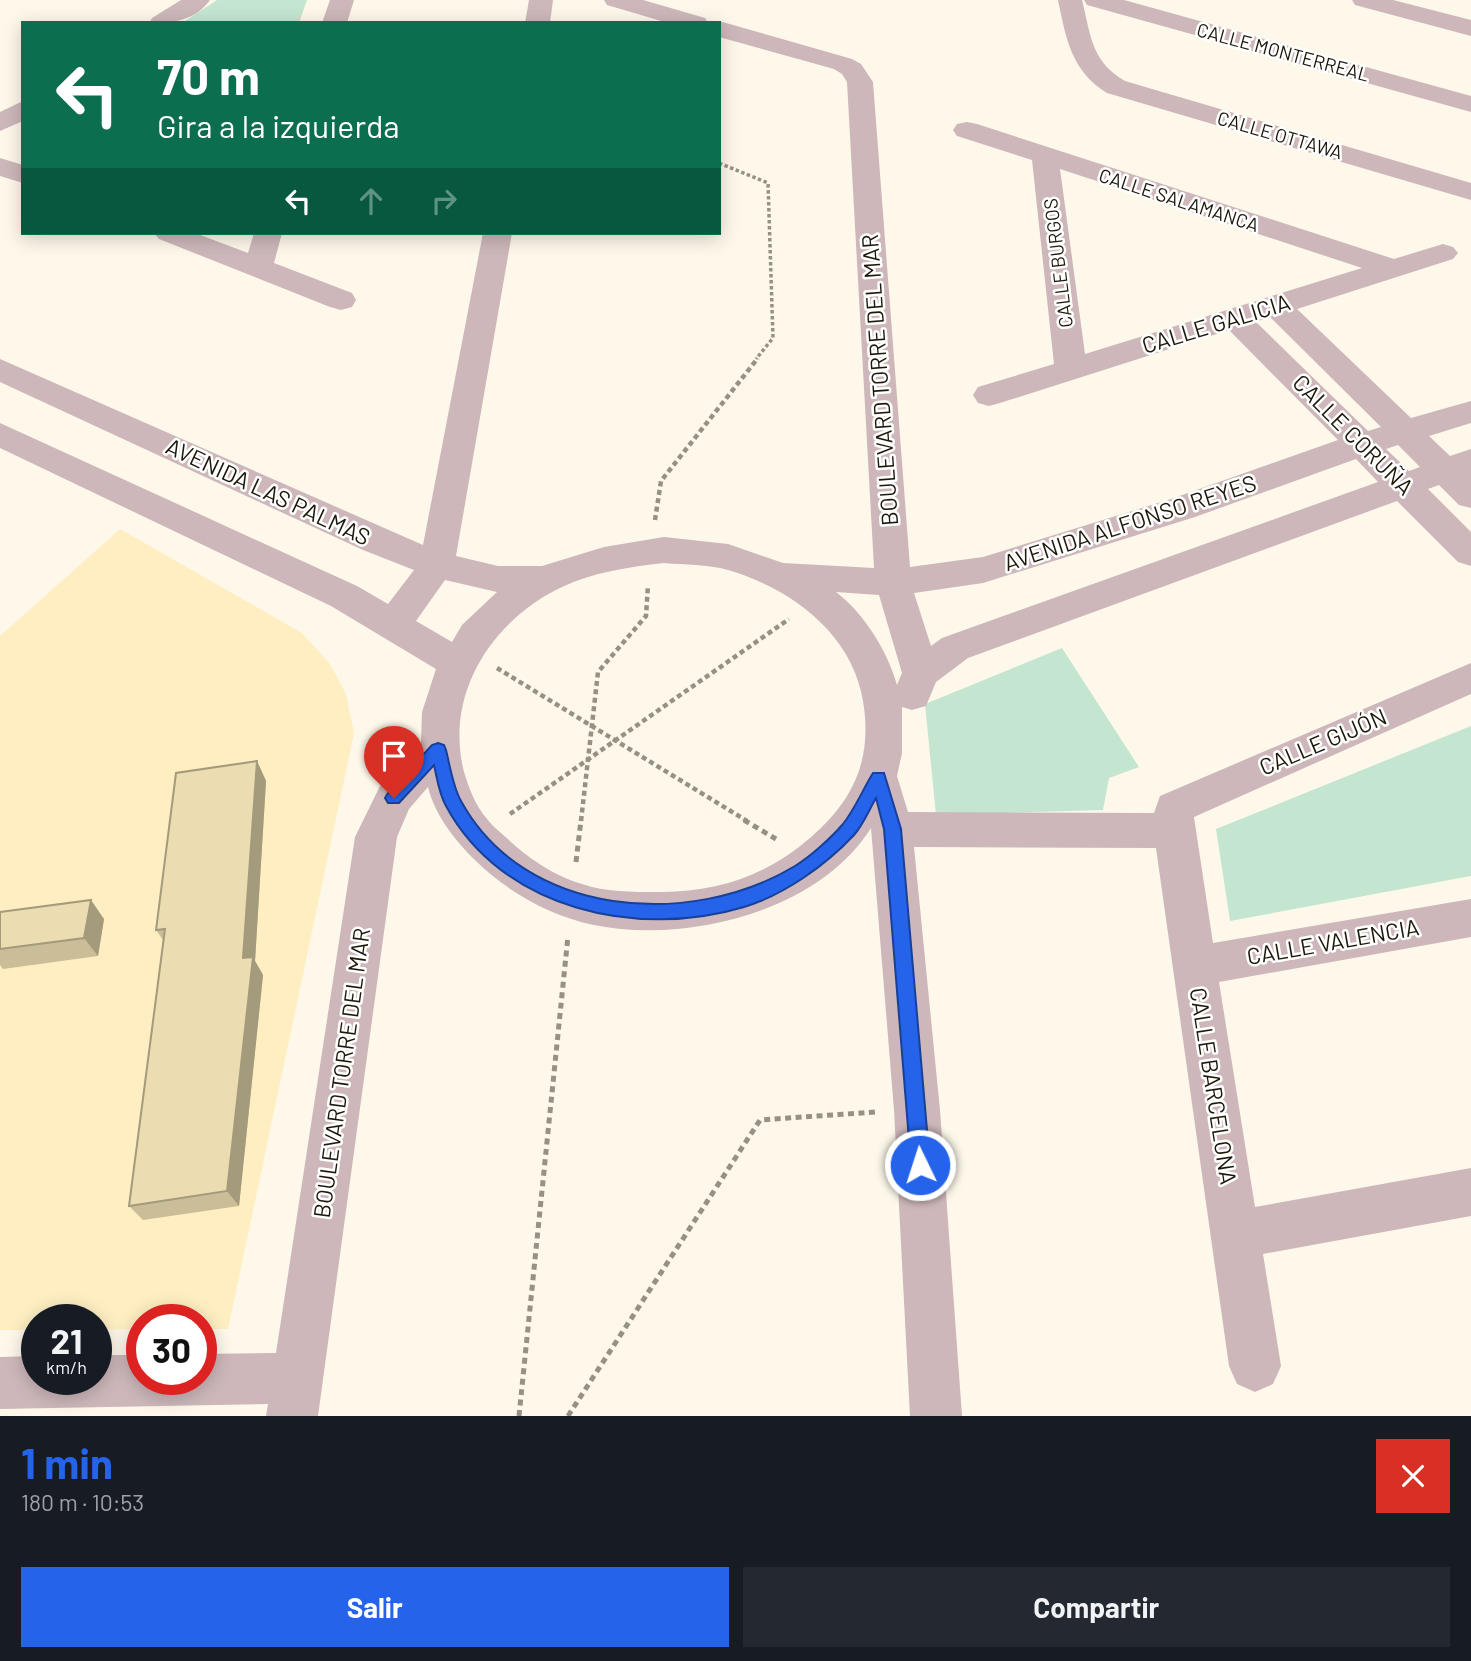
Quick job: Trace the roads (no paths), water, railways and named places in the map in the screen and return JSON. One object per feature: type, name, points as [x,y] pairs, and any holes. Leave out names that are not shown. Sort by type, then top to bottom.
[{"type":"street","points":[[164,21],[198,0]]},
{"type":"street","points":[[335,21],[342,0]]},
{"type":"street","points":[[537,21],[541,0]]},
{"type":"street","points":[[616,0],[689,21]]},
{"type":"street","name":"CALLE OTTAWA","points":[[1070,0],[1085,61],[1093,72],[1116,87],[1471,192]]},
{"type":"street","name":"CALLE MONTERREAL","points":[[1096,0],[1471,103]]},
{"type":"street","points":[[1364,0],[1471,28]]},
{"type":"street","name":"BOULEVARD TORRE DEL MAR","points":[[721,30],[843,64],[852,69],[860,82],[893,583],[921,673]]},
{"type":"street","points":[[0,123],[21,110]]},
{"type":"street","name":"CALLE SALAMANCA","points":[[967,130],[1045,158],[1392,268]]},
{"type":"street","name":"CALLE BURGOS","points":[[1045,158],[1071,369]]},
{"type":"street","points":[[0,166],[21,174]]},
{"type":"street","points":[[174,235],[341,300]]},
{"type":"street","points":[[258,268],[267,235]]},
{"type":"street","points":[[394,624],[437,565],[498,235]]},
{"type":"street","name":"CALLE GALICIA","points":[[989,395],[1443,253]]},
{"type":"street","name":"CALLE CORUÑA","points":[[1276,306],[1406,432],[1458,466],[1471,496]]},
{"type":"street","name":"CALLE CORUÑA","points":[[1235,318],[1471,552]]},
{"type":"street","name":"AVENIDA LAS PALMAS","points":[[0,369],[375,541],[437,565],[498,579],[546,579]]},
{"type":"street","name":"AVENIDA ALFONSO REYES","points":[[780,575],[893,583],[983,570],[1183,509],[1362,444],[1471,412]]},
{"type":"street","points":[[0,434],[344,596],[461,656]]},
{"type":"street","points":[[936,1416],[917,1110],[892,829],[882,762],[883,694],[863,646],[828,605],[780,575],[725,556],[664,550],[603,558],[546,579],[510,601],[480,629],[461,656],[440,705],[438,750],[452,802],[487,849],[538,886],[602,908],[673,913],[743,900],[803,870],[850,828],[882,762],[921,673],[955,648],[1458,466]]},
{"type":"street","name":"CALLE GIJÓN","points":[[1174,819],[1471,678]]},
{"type":"street","name":"BOULEVARD TORRE DEL MAR","points":[[295,1397],[376,837],[394,798],[438,750]]},
{"type":"street","points":[[892,829],[1174,819]]},
{"type":"street","name":"CALLE BARCELONA","points":[[1174,819],[1255,1366]]},
{"type":"street","name":"CALLE VALENCIA","points":[[1195,966],[1471,918]]},
{"type":"street","points":[[1236,1235],[1471,1192]]},
{"type":"street","points":[[0,1383],[49,1399],[295,1397]]}]
